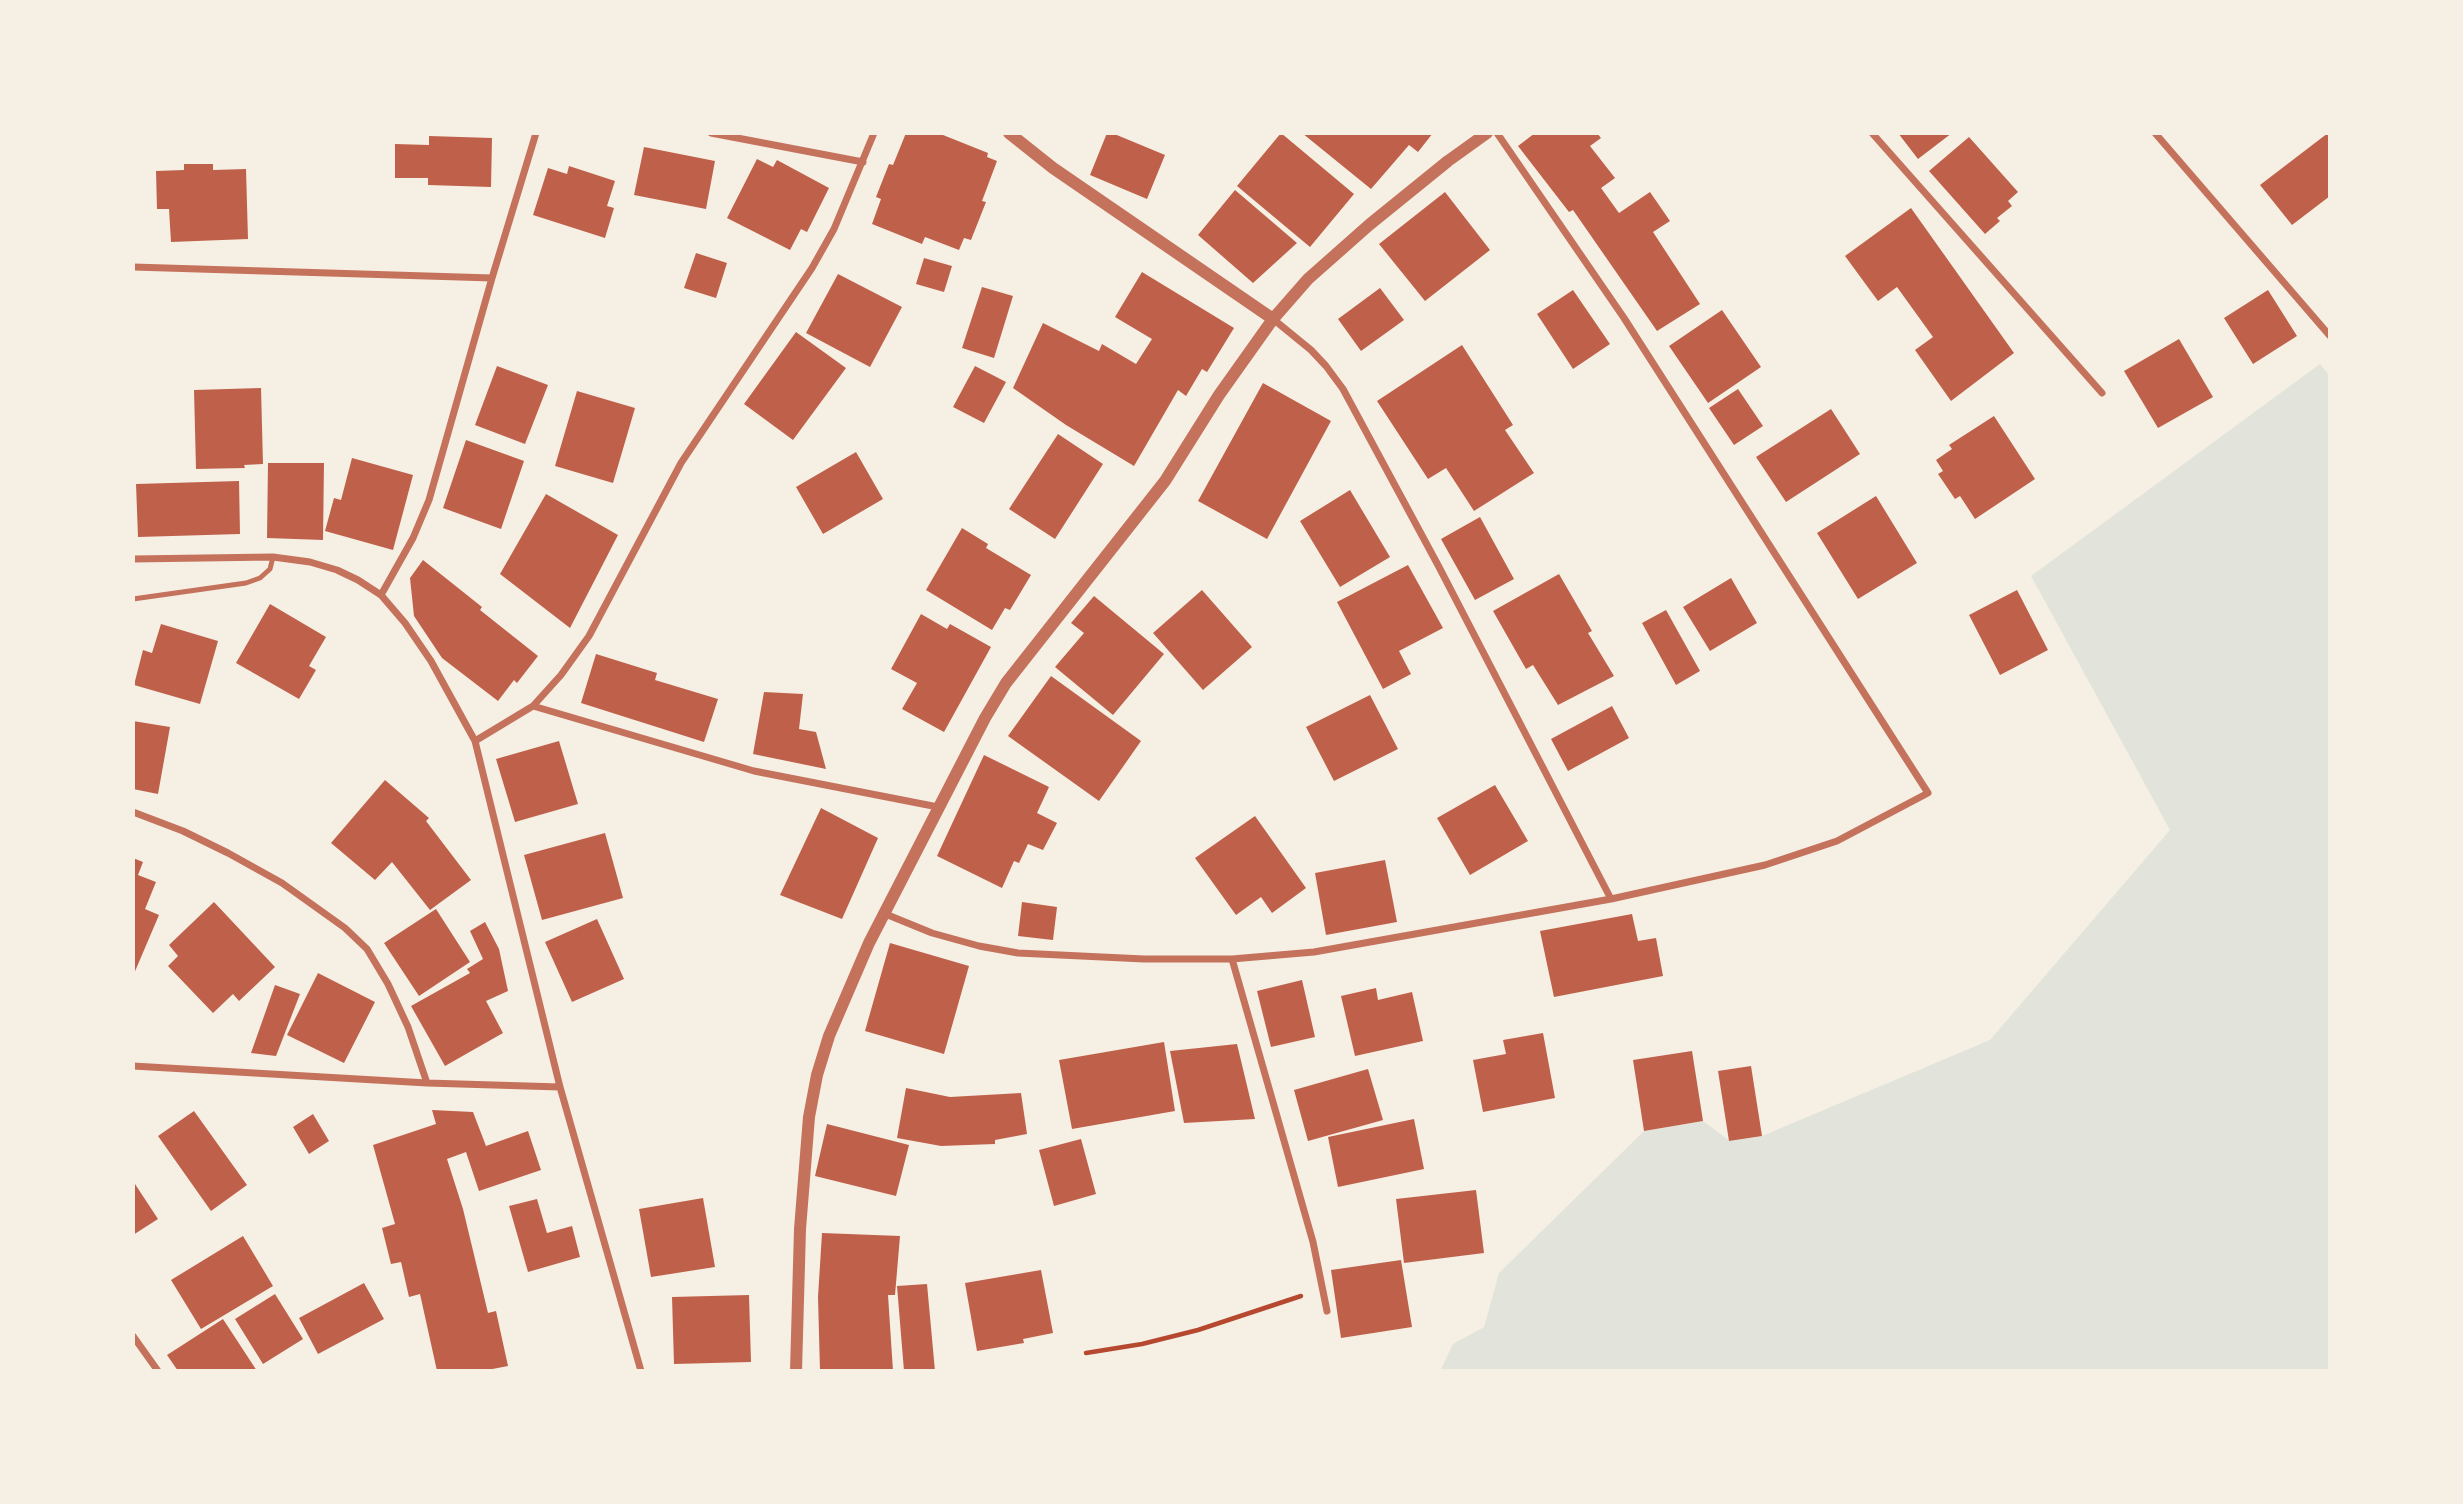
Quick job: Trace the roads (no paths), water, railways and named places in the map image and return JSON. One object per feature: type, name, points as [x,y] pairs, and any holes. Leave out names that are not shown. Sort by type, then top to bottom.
[{"type":"street","points":[[381,595],[413,538],[429,500],[536,133]]},
{"type":"street","points":[[711,133],[863,162]]},
{"type":"street","points":[[475,741],[533,706],[589,636],[681,463],[812,268],[834,229],[874,133]]},
{"type":"street","points":[[1009,133],[1053,169],[1273,319],[1326,366],[1343,389],[1433,555],[1611,899]]},
{"type":"street","points":[[796,1371],[800,1229],[809,1117],[817,1075],[829,1035],[883,913],[1006,682],[1165,481],[1219,395],[1273,319],[1308,279],[1369,225],[1487,133]]},
{"type":"street","points":[[883,913],[932,933],[1018,953],[1144,959],[1232,959],[1314,952],[1724,876],[1837,841],[1928,793],[1624,318],[1497,133]]},
{"type":"street","points":[[1872,133],[2102,393]]},
{"type":"street","points":[[2155,133],[2330,336]]},
{"type":"street","points":[[133,267],[492,278]]},
{"type":"street","points":[[133,559],[273,557],[310,562],[337,570],[381,595],[405,623],[431,661],[475,741],[560,1087],[641,1371]]},
{"type":"street","points":[[533,706],[754,771],[938,807]]},
{"type":"street","points":[[133,812],[183,831],[228,853],[282,883],[345,928],[367,949],[388,984],[408,1027],[427,1083]]},
{"type":"street","points":[[1232,959],[1313,1242],[1327,1311]]},
{"type":"street","points":[[133,1066],[427,1083],[560,1087]]},
{"type":"street","points":[[133,1336],[159,1371]]},
{"type":"lane","points":[[133,599],[246,583],[260,578],[270,569],[273,557]]}]
